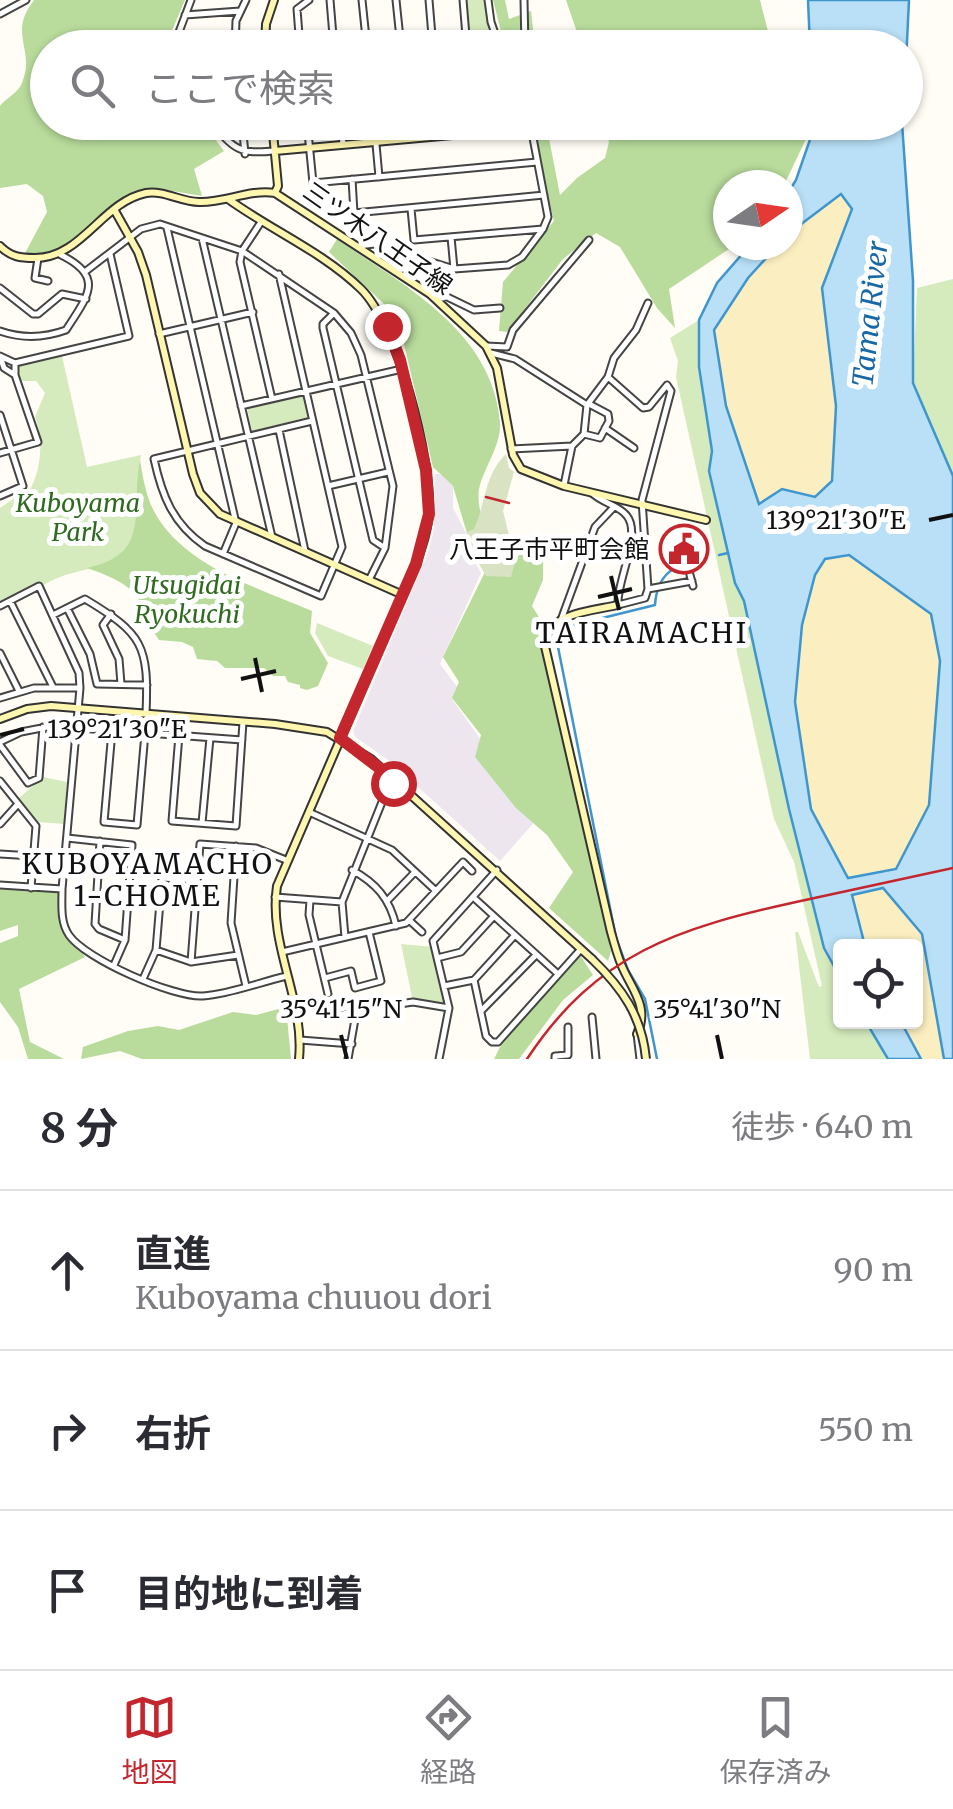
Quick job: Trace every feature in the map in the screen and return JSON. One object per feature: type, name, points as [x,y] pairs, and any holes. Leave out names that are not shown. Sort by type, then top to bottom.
[{"type":"street","points":[[0,14],[26,0]]},
{"type":"street","points":[[180,30],[191,0]]},
{"type":"street","points":[[237,30],[246,0]]},
{"type":"street","points":[[266,30],[274,0]]},
{"type":"street","points":[[299,30],[297,9],[309,0]]},
{"type":"street","points":[[330,0],[332,30]]},
{"type":"street","points":[[362,0],[365,30]]},
{"type":"street","points":[[396,0],[398,30]]},
{"type":"street","points":[[429,0],[432,30]]},
{"type":"street","points":[[463,0],[466,30]]},
{"type":"street","points":[[488,0],[494,30]]},
{"type":"street","points":[[524,0],[525,30]]},
{"type":"street","points":[[186,15],[240,11]]},
{"type":"street","points":[[227,140],[245,154],[398,140]]},
{"type":"street","points":[[244,140],[245,154]]},
{"type":"street","points":[[274,140],[278,186],[275,193]]},
{"type":"street","points":[[309,140],[313,183],[537,162]]},
{"type":"street","points":[[342,140],[342,144]]},
{"type":"street","points":[[359,246],[374,244],[454,269],[514,263],[543,229],[548,213],[533,140]]},
{"type":"street","points":[[376,142],[379,177]]},
{"type":"street","points":[[352,179],[354,213],[544,195]]},
{"type":"street","name":"三ツ木八王子線","points":[[0,246],[14,256],[38,258],[61,254],[114,211],[150,192],[197,202],[262,191],[275,193],[430,294],[488,350]]},
{"type":"street","points":[[228,199],[334,267],[361,289],[387,326],[402,369],[426,470],[429,502],[422,549],[286,860],[276,898],[275,922],[295,1007],[299,1059]]},
{"type":"street","points":[[411,208],[414,240],[543,229]]},
{"type":"street","points":[[114,211],[131,237],[146,275],[186,450],[200,493],[220,514],[236,523],[402,595]]},
{"type":"street","points":[[261,222],[242,251],[240,262],[272,399]]},
{"type":"street","points":[[86,271],[150,225],[166,226],[242,251],[334,313],[351,333],[367,377],[389,472],[392,505],[385,548],[369,580]]},
{"type":"street","points":[[166,226],[236,523],[223,554]]},
{"type":"street","points":[[451,237],[454,269]]},
{"type":"street","points":[[202,238],[273,540]]},
{"type":"street","points":[[488,350],[508,346],[514,330],[590,240]]},
{"type":"street","points":[[0,356],[15,363],[129,336],[109,253]]},
{"type":"street","points":[[0,331],[40,337],[66,330],[86,298],[86,271],[61,254]]},
{"type":"street","points":[[38,258],[35,278],[48,281]]},
{"type":"street","points":[[280,274],[342,547],[321,596],[197,540],[180,524],[160,484],[154,459],[312,421]]},
{"type":"street","points":[[2,293],[33,314],[62,294],[86,298]]},
{"type":"street","points":[[430,294],[439,293],[474,310],[500,308]]},
{"type":"street","points":[[564,486],[572,446],[584,434],[588,405],[608,377],[614,358],[636,330],[648,303]]},
{"type":"street","points":[[159,334],[253,312]]},
{"type":"street","points":[[334,313],[323,328],[373,540],[385,548]]},
{"type":"street","points":[[488,350],[515,359],[610,416],[600,438],[584,434]]},
{"type":"street","points":[[488,350],[504,397],[511,449],[521,468],[564,486],[706,520]]},
{"type":"street","points":[[0,356],[4,368],[15,374]]},
{"type":"street","points":[[0,453],[38,442],[15,374],[15,363]]},
{"type":"street","points":[[242,406],[402,369]]},
{"type":"street","points":[[608,377],[646,408],[665,387],[671,388],[671,401],[656,443],[642,506],[650,590],[645,598],[561,620],[547,632],[544,646],[611,932],[622,966],[642,1004],[642,1024],[637,1034],[643,1059]]},
{"type":"street","points":[[0,415],[23,486],[0,496]]},
{"type":"street","points":[[605,428],[634,448]]},
{"type":"street","points":[[279,430],[305,554]]},
{"type":"street","points":[[511,449],[572,446]]},
{"type":"street","points":[[328,486],[389,472]]},
{"type":"street","points":[[592,493],[626,514],[631,528],[618,605]]},
{"type":"street","points":[[561,620],[597,524],[614,507]]},
{"type":"street","points":[[650,590],[692,581]]},
{"type":"street","points":[[0,606],[39,586],[76,663],[80,688],[62,890],[63,922],[69,936],[87,954],[188,996],[288,976]]},
{"type":"street","points":[[52,614],[85,599],[124,623],[145,660],[146,714]]},
{"type":"street","points":[[10,601],[52,687]]},
{"type":"street","points":[[66,608],[90,654],[98,684],[147,685]]},
{"type":"street","points":[[111,614],[103,624],[119,660],[121,684]]},
{"type":"street","points":[[0,653],[19,691]]},
{"type":"street","points":[[0,698],[19,691],[80,688]]},
{"type":"street","points":[[0,719],[27,709],[78,708],[312,728],[340,738],[395,780],[497,870],[620,988],[633,1009],[643,1059]]},
{"type":"street","points":[[178,735],[172,820],[236,826],[243,722]]},
{"type":"street","points":[[42,727],[38,778],[28,783],[0,743],[42,727],[242,740]]},
{"type":"street","points":[[112,730],[104,822],[120,824],[137,825],[146,733]]},
{"type":"street","points":[[202,823],[210,738]]},
{"type":"street","points":[[345,937],[342,902],[352,870],[395,780]]},
{"type":"street","points":[[0,782],[36,826],[31,888]]},
{"type":"street","points":[[0,824],[18,804]]},
{"type":"street","points":[[307,811],[392,850],[436,892]]},
{"type":"street","points":[[67,838],[132,845],[125,940],[114,965]]},
{"type":"street","points":[[100,840],[95,924],[125,940]]},
{"type":"street","points":[[191,962],[200,844],[256,848],[286,860]]},
{"type":"street","points":[[236,846],[231,923],[246,986]]},
{"type":"street","points":[[0,854],[33,856]]},
{"type":"street","points":[[282,952],[410,921],[463,862],[472,871]]},
{"type":"street","points":[[352,870],[371,880],[388,900],[396,926]]},
{"type":"street","points":[[439,1059],[449,1008],[433,942],[497,870]]},
{"type":"street","points":[[388,900],[414,872]]},
{"type":"street","points":[[144,979],[156,950],[162,878],[197,880]]},
{"type":"street","points":[[0,886],[62,890]]},
{"type":"street","points":[[473,897],[558,974]]},
{"type":"street","points":[[276,898],[342,902]]},
{"type":"street","points":[[310,900],[309,915],[328,994]]},
{"type":"street","points":[[437,958],[461,952],[494,916]]},
{"type":"street","points":[[410,921],[422,932]]},
{"type":"street","points":[[325,978],[351,971],[355,988],[381,981],[369,932]]},
{"type":"street","points":[[444,986],[474,980],[515,935]]},
{"type":"street","points":[[474,980],[486,1036],[498,1042],[581,948]]},
{"type":"street","points":[[156,950],[191,962],[238,956]]},
{"type":"street","points":[[482,1011],[536,955]]},
{"type":"street","points":[[348,1059],[358,1002]]},
{"type":"street","points":[[295,1007],[413,1002],[449,1008]]},
{"type":"street","points":[[592,1017],[596,1059]]},
{"type":"street","points":[[554,1059],[568,1055],[568,1027]]},
{"type":"street","points":[[300,1040],[352,1044]]},
{"type":"shaded area","points":[[435,474],[453,486],[453,508],[481,573],[440,664],[458,688],[452,699],[537,819],[500,861],[387,759],[355,737],[353,731],[428,553],[434,529]]},
{"type":"green space","points":[[34,0],[185,0],[172,30],[30,30],[30,140],[216,140],[224,151],[194,169],[202,196],[161,189],[132,194],[57,251],[24,255],[47,212],[43,196],[27,184],[0,188],[0,106],[22,83],[26,12]]},
{"type":"green space","points":[[465,0],[486,0],[490,30],[468,30]]},
{"type":"green space","points":[[493,0],[505,0],[509,19],[531,11],[533,30],[501,30]]},
{"type":"green space","points":[[566,0],[760,0],[768,30],[576,30]]},
{"type":"green space","points":[[533,140],[549,140],[560,195],[605,158],[608,140],[806,140],[791,170],[713,170],[713,260],[669,289],[675,328],[657,308],[620,247],[596,233],[563,259],[507,332],[499,331],[503,282],[554,221]]},
{"type":"green space","points":[[337,239],[441,314],[481,362],[494,391],[500,432],[479,489],[484,527],[468,537],[453,486],[433,467],[400,327],[383,303],[329,252]]},
{"type":"green space","points":[[953,279],[953,476],[913,383],[917,288]]},
{"type":"green space","points":[[699,320],[699,367],[712,451],[710,471],[735,583],[744,601],[789,809],[824,948],[833,964],[833,1029],[870,1029],[888,1059],[810,1059],[795,932],[819,987],[822,986],[794,862],[774,819],[670,338]]},
{"type":"green space","name":"Kuboyama Park","points":[[62,356],[87,467],[141,455],[135,529],[121,554],[108,562],[42,586],[37,583],[0,602],[0,508],[16,497],[20,500],[33,484],[40,450],[35,417],[45,393],[36,381],[18,381],[16,367]]},
{"type":"green space","points":[[304,393],[309,417],[252,431],[247,407]]},
{"type":"green space","points":[[506,454],[514,472],[503,511],[509,535],[521,539],[511,577],[486,576],[470,549],[467,532],[474,529],[489,480]]},
{"type":"green space","name":"Utsugidai Ryokuchi","points":[[140,460],[155,513],[185,548],[225,574],[312,611],[310,633],[328,663],[318,686],[300,688],[285,676],[273,676],[264,668],[225,668],[217,661],[197,659],[193,647],[182,642],[159,640],[131,590],[87,568],[108,561],[130,541]]},
{"type":"green space","points":[[534,553],[543,563],[543,580],[532,606],[542,622],[540,642],[611,951],[608,961],[549,908],[573,872],[547,835],[516,808],[475,757],[481,735],[452,698],[459,682],[443,657],[485,572],[506,569],[520,554]]},
{"type":"green space","points":[[317,623],[373,646],[363,669],[328,656],[315,633]]},
{"type":"green space","points":[[43,777],[67,782],[64,824],[39,822],[19,798]]},
{"type":"green space","points":[[0,887],[58,890],[60,918],[85,957],[19,989],[30,1042],[64,1059],[28,1059],[18,1027],[0,1002],[0,943],[18,936],[18,925],[0,931]]},
{"type":"green space","points":[[401,944],[434,947],[449,1008],[413,1002]]},
{"type":"green space","points":[[578,952],[593,975],[563,1000],[519,1059],[494,1059],[500,1047]]},
{"type":"green space","points":[[286,1007],[291,1059],[142,1059],[120,1051],[81,1059],[83,1047],[128,1031],[158,1026],[179,1030],[233,1012],[256,1015]]},
{"type":"sand","points":[[842,194],[852,209],[822,288],[836,406],[832,482],[815,497],[782,489],[759,504],[726,406],[714,330],[764,260],[803,260],[803,223]]},
{"type":"sand","points":[[849,555],[931,614],[940,661],[929,805],[896,869],[848,878],[811,809],[795,702],[802,625],[815,575],[825,559]]},
{"type":"sand","points":[[883,888],[923,939],[863,939],[852,894]]},
{"type":"sand","points":[[923,940],[944,1059],[921,1059],[905,1029],[923,1029]]},
{"type":"water","points":[[808,0],[909,0],[908,30],[809,30]]},
{"type":"water","name":"Tama River","points":[[810,140],[903,140],[913,281],[913,383],[953,476],[953,1059],[944,1059],[922,934],[883,888],[852,895],[863,939],[833,939],[833,964],[824,948],[744,601],[735,583],[709,471],[712,451],[699,367],[699,320],[717,283],[737,260],[764,260],[714,330],[726,406],[759,504],[782,489],[815,497],[832,481],[836,406],[822,288],[852,209],[841,194],[803,223],[803,170],[799,170]],"holes":[[[849,555],[931,614],[940,661],[929,805],[896,869],[848,878],[811,809],[795,702],[802,625],[815,575],[825,559]]]},
{"type":"water","points":[[870,1029],[905,1029],[921,1059],[888,1059]]},
{"type":"waterway","points":[[719,555],[728,553]]},
{"type":"waterway","points":[[657,1059],[645,999],[616,938],[557,642],[562,628],[655,605],[659,585],[669,572],[704,558]]},
{"type":"railway","points":[[486,497],[509,503]]},
{"type":"railway","points":[[527,1059],[582,993],[644,950],[677,935],[753,912],[953,868]]},
{"type":"place","name":"八王子市平町会館","points":[[684,549]]},
{"type":"district","name":"TAIRAMACHI","points":[[642,633]]},
{"type":"district","name":"KUBOYAMACHO 1-CHOME","points":[[148,880]]},
{"type":"route","points":[[387,326],[400,360],[426,470],[429,514],[422,549],[340,738],[371,759],[395,780],[393,783]]}]
